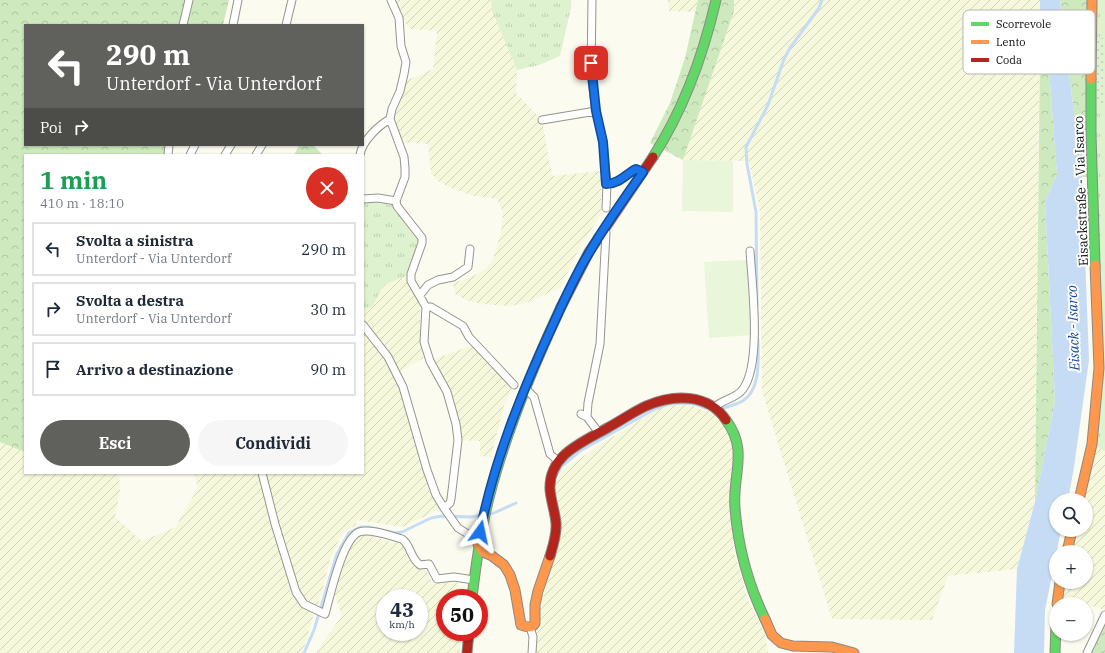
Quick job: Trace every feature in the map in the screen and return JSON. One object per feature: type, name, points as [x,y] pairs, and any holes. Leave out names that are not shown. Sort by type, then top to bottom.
[{"type":"street","points":[[183,24],[189,0]]},
{"type":"street","points":[[233,24],[238,0]]},
{"type":"street","points":[[286,24],[292,0]]},
{"type":"street","points":[[391,0],[399,18],[401,46],[406,62],[401,85],[390,119],[404,157],[406,168],[396,201],[397,206],[422,238],[422,243],[411,274],[411,281],[426,307],[424,342],[430,361],[447,392],[456,424],[458,440],[451,499],[450,503],[444,508]]},
{"type":"street","points":[[592,0],[591,74],[596,111],[603,142],[606,208]]},
{"type":"street","points":[[473,589],[478,544],[485,509],[502,448],[527,381],[561,307],[588,254],[659,148],[684,102],[700,58],[716,0]]},
{"type":"street","name":"Eisackstraße - Via Isarco","points":[[1081,493],[1092,444],[1100,368],[1092,170],[1092,74]]},
{"type":"street","points":[[542,120],[596,111]]},
{"type":"street","points":[[364,145],[379,126],[390,119]]},
{"type":"street","points":[[606,184],[613,184],[636,169],[643,172]]},
{"type":"street","points":[[364,200],[378,198],[396,201]]},
{"type":"street","points":[[599,433],[584,415],[588,403],[600,344],[606,233]]},
{"type":"street","points":[[420,295],[428,285],[438,280],[453,277],[468,267],[470,248]]},
{"type":"street","points":[[715,407],[720,402],[739,394],[744,389],[750,373],[754,340],[750,251]]},
{"type":"street","points":[[426,307],[431,307],[463,326],[469,337],[514,385]]},
{"type":"street","points":[[364,326],[388,356],[403,387],[427,470],[436,495],[458,528],[473,537],[483,552],[492,556],[504,565],[510,575],[515,590],[521,624],[525,627],[534,625],[536,619],[535,604],[538,590],[554,540],[556,526],[550,488],[553,470],[559,462],[582,441],[655,402],[670,397],[686,396],[703,400],[715,407],[733,430],[738,446],[739,457],[735,504],[738,538],[745,568],[756,601],[770,632],[776,639],[785,644],[825,646],[854,653]]},
{"type":"street","points":[[530,392],[534,397],[550,454],[559,462]]},
{"type":"street","points":[[262,474],[275,524],[296,592],[304,604],[315,610],[325,614],[347,545],[359,532],[368,531],[402,539],[406,542],[414,561],[420,565],[429,564],[437,579],[454,577],[474,580]]},
{"type":"street","points":[[1087,653],[1105,615]]},
{"type":"street","points":[[530,627],[533,637],[532,653]]},
{"type":"street","points":[[467,653],[469,641]]},
{"type":"street","points":[[1056,641],[1056,653]]},
{"type":"green space","points":[[0,0],[229,0],[223,24],[24,24],[24,146],[169,146],[168,154],[24,154],[24,452],[0,442]]},
{"type":"green space","points":[[387,0],[491,0],[492,11],[517,70],[516,93],[542,120],[552,176],[601,171],[601,214],[579,249],[560,288],[523,304],[508,306],[482,304],[466,300],[455,294],[453,283],[471,277],[486,269],[493,259],[501,232],[503,212],[497,199],[474,196],[451,188],[438,181],[431,173],[428,144],[402,142],[394,119],[405,81],[433,69],[437,31],[410,29],[394,11]]},
{"type":"green space","points":[[491,0],[571,0],[571,8],[560,56],[539,65],[517,70],[492,11]]},
{"type":"green space","points":[[668,0],[698,0],[695,12],[669,11]]},
{"type":"green space","points":[[698,0],[734,0],[734,11],[683,160],[650,143],[670,103],[685,58]]},
{"type":"green space","points":[[734,0],[1040,0],[1040,10],[963,10],[963,74],[1039,74],[1035,502],[1017,569],[948,576],[932,620],[832,619],[762,391],[760,212],[749,161],[683,160],[734,11]]},
{"type":"green space","points":[[1060,0],[1092,0],[1092,10],[1061,10]]},
{"type":"green space","points":[[1092,0],[1105,0],[1105,451],[1092,444],[1096,409],[1093,74],[1095,74],[1095,10],[1092,10]]},
{"type":"green space","points":[[1095,38],[1105,38],[1105,105],[1094,104]]},
{"type":"green space","points":[[1040,74],[1049,74],[1057,175],[1045,201],[1055,401],[1035,502]]},
{"type":"green space","points":[[1069,74],[1092,74],[1091,177],[1082,177]]},
{"type":"green space","points":[[298,146],[314,146],[322,154],[294,154]]},
{"type":"green space","points":[[683,160],[733,161],[733,212],[682,211]]},
{"type":"green space","points":[[364,201],[397,206],[422,238],[411,274],[384,285],[372,307],[364,310]]},
{"type":"green space","points":[[747,260],[751,335],[709,338],[704,262]]},
{"type":"green space","points":[[411,274],[420,295],[420,337],[423,358],[401,371],[429,490],[440,509],[403,527],[357,520],[356,525],[342,534],[330,559],[321,597],[315,610],[305,645],[300,653],[0,653],[0,442],[24,452],[24,474],[119,474],[120,491],[115,517],[142,541],[176,527],[185,509],[198,489],[194,474],[364,474],[364,310],[372,307],[384,285]]},
{"type":"green space","points":[[472,345],[512,390],[504,405],[491,457],[480,456],[480,441],[458,440],[453,411],[430,361]]},
{"type":"green space","points":[[682,404],[694,406],[704,411],[709,411],[717,416],[732,439],[734,448],[734,467],[730,503],[734,551],[748,600],[765,633],[768,653],[536,653],[537,620],[560,532],[560,512],[554,486],[561,471],[656,410]]},
{"type":"green space","points":[[1092,444],[1105,451],[1105,610],[1093,606],[1093,597],[1058,596],[1059,589],[1093,589],[1093,545],[1069,545],[1070,537],[1093,537],[1093,493],[1081,493]]},
{"type":"green space","points":[[365,535],[395,543],[409,541],[433,584],[456,582],[460,589],[436,589],[436,641],[461,641],[460,653],[316,653],[342,616],[334,593],[338,573],[352,541],[355,538]]},
{"type":"green space","points":[[1105,615],[1105,653],[1087,653]]},
{"type":"water","points":[[1040,0],[1060,0],[1061,10],[1040,10]]},
{"type":"water","name":"Eisack - Isarco","points":[[1049,74],[1069,74],[1082,177],[1089,360],[1069,493],[1049,493],[1049,537],[1060,537],[1058,545],[1049,545],[1049,589],[1045,610],[1044,653],[1014,653],[1017,569],[1035,502],[1055,401],[1045,201],[1057,175]]},
{"type":"waterway","points":[[757,305],[756,212],[747,164],[746,147],[768,105],[784,59],[790,48],[819,8],[822,0]]},
{"type":"waterway","points":[[723,408],[737,404],[744,400],[753,388],[756,381],[758,364],[758,340]]},
{"type":"waterway","points":[[556,476],[562,466],[580,451],[655,409],[669,404],[683,403],[695,404],[705,408]]},
{"type":"waterway","points":[[304,653],[314,630],[337,554],[349,533],[360,527],[369,527],[395,533],[402,532],[431,518],[442,516],[471,517],[494,513],[516,503]]},
{"type":"traffic: fast","points":[[653,157],[674,120],[691,82],[699,62],[716,0]]},
{"type":"traffic: fast","points":[[1091,79],[1095,265]]},
{"type":"traffic: fast","points":[[473,589],[481,533],[504,446],[540,352],[561,307]]},
{"type":"traffic: fast","points":[[726,420],[733,431],[737,442],[738,463],[735,508],[741,551],[749,579],[765,619]]},
{"type":"traffic: fast","points":[[1055,641],[1055,653]]},
{"type":"traffic: slow","points":[[1092,0],[1092,10]]},
{"type":"traffic: slow","points":[[1091,74],[1091,79]]},
{"type":"traffic: slow","points":[[1081,493],[1092,444],[1099,368],[1095,265]]},
{"type":"traffic: slow","points":[[1069,545],[1070,537]]},
{"type":"traffic: slow","points":[[478,544],[483,552],[492,556],[504,565],[510,575],[515,590],[521,625],[527,627],[531,627],[535,623],[535,605],[538,591],[550,556]]},
{"type":"traffic: slow","points":[[1058,597],[1059,589]]},
{"type":"traffic: slow","points":[[765,619],[772,635],[781,643],[793,646],[832,647],[854,653]]},
{"type":"traffic: jam","points":[[561,307],[589,252],[653,157]]},
{"type":"traffic: jam","points":[[550,556],[556,531],[550,490],[551,478],[555,467],[561,458],[569,451],[641,408],[667,399],[689,398],[700,401],[719,411],[726,420]]},
{"type":"traffic: jam","points":[[467,653],[468,641]]},
{"type":"route","points":[[480,532],[502,448],[527,381],[568,292],[588,254],[609,220],[643,172],[636,169],[613,184],[606,184],[603,142],[596,111],[591,63]]}]
